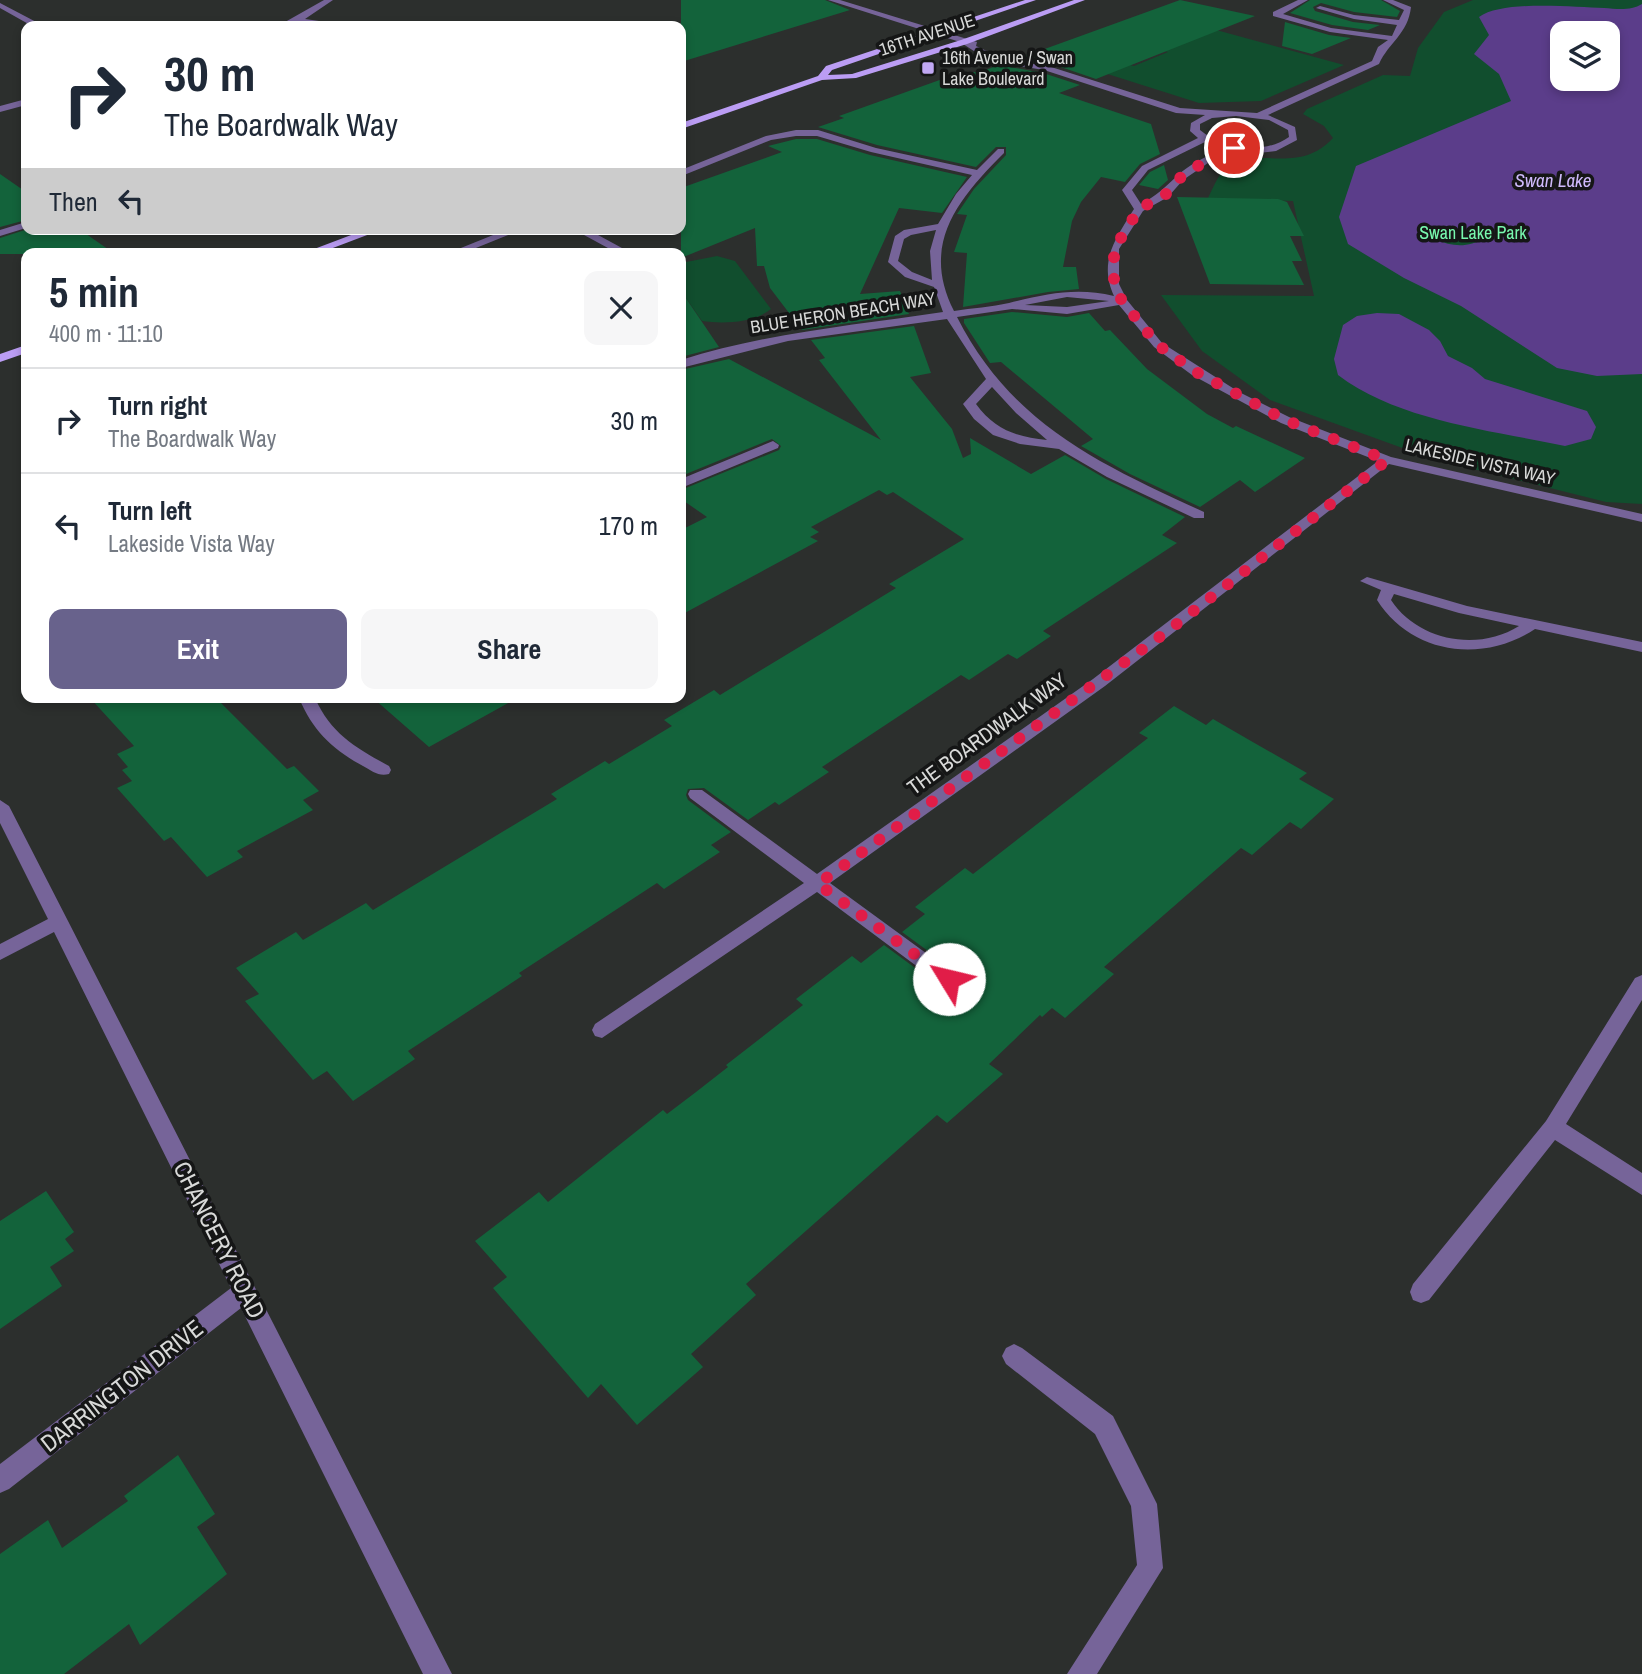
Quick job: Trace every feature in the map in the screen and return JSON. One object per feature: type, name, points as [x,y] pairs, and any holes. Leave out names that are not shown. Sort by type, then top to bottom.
[{"type":"main road","name":"16TH AVENUE","points":[[821,78],[829,68],[1032,0]]},
{"type":"main road","name":"16TH AVENUE","points":[[686,124],[821,78],[853,76],[964,42],[1082,0]]},
{"type":"main road","points":[[323,248],[361,235]]},
{"type":"main road","points":[[0,358],[21,351]]},
{"type":"street","points":[[297,20],[328,0]]},
{"type":"street","points":[[832,0],[964,42],[995,47]]},
{"type":"street","points":[[1304,0],[1276,14],[1330,30],[1395,39]]},
{"type":"street","points":[[1260,115],[1376,62],[1381,49],[1395,39],[1408,9],[1387,0]]},
{"type":"street","points":[[0,5],[28,21]]},
{"type":"street","points":[[1320,8],[1354,17],[1401,23]]},
{"type":"street","points":[[0,19],[17,15]]},
{"type":"street","points":[[297,20],[306,21]]},
{"type":"street","points":[[964,42],[978,53],[1025,68],[1045,68],[1179,111],[1260,115],[1290,127],[1294,133],[1292,139],[1271,148],[1234,148],[1204,139],[1195,131],[1196,123]]},
{"type":"street","points":[[1018,55],[1041,63],[1045,68]]},
{"type":"street","points":[[0,109],[21,103]]},
{"type":"street","points":[[1179,111],[1196,123]]},
{"type":"street","points":[[1196,123],[1206,117],[1225,113]]},
{"type":"street","points":[[686,171],[769,138],[796,133],[818,133],[874,150],[978,173]]},
{"type":"street","points":[[1139,209],[1127,190],[1145,169],[1204,139]]},
{"type":"street","name":"LAKESIDE VISTA WAY","points":[[1234,148],[1188,173],[1165,195],[1139,209],[1114,249],[1114,284],[1122,301],[1158,345],[1196,372],[1285,420],[1387,460],[1642,518]]},
{"type":"street","points":[[1001,151],[978,173],[942,226],[935,251],[939,285],[950,313],[991,381],[1061,445],[1131,483],[1199,515]]},
{"type":"street","points":[[1155,164],[1166,167]]},
{"type":"street","points":[[1177,170],[1188,173]]},
{"type":"street","points":[[939,285],[912,278],[893,262],[899,238],[908,232],[942,226]]},
{"type":"street","points":[[0,233],[21,227]]},
{"type":"street","points":[[467,248],[502,235]]},
{"type":"street","points":[[590,235],[616,248]]},
{"type":"street","name":"BLUE HERON BEACH WAY","points":[[686,363],[755,344],[950,313],[1012,306],[1036,311],[1103,307],[1122,301]]},
{"type":"street","points":[[991,381],[969,404],[981,422],[997,433],[1024,442],[1061,445]]},
{"type":"street","points":[[686,482],[773,445]]},
{"type":"street","name":"THE BOARDWALK WAY","points":[[602,1030],[818,884],[1169,630],[1387,460]]},
{"type":"street","points":[[1367,581],[1531,625],[1642,647]]},
{"type":"street","points":[[1389,589],[1384,600],[1390,614],[1415,632],[1440,641],[1471,644],[1503,642],[1521,634],[1531,625]]},
{"type":"street","points":[[309,703],[316,722],[334,743],[383,770]]},
{"type":"street","points":[[696,794],[949,979]]},
{"type":"street","name":"CHANCERY ROAD","points":[[0,806],[438,1674]]},
{"type":"street","points":[[0,953],[59,921]]},
{"type":"street","points":[[1421,1292],[1553,1127],[1642,983]]},
{"type":"street","points":[[1553,1127],[1642,1185]]},
{"type":"street","name":"DARRINGTON DRIVE","points":[[0,1480],[244,1292]]},
{"type":"street","points":[[1014,1356],[1104,1425],[1144,1504],[1150,1568],[1081,1674]]},
{"type":"green space","name":"Swan Lake Park","points":[[1473,0],[1642,0],[1642,504],[1606,502],[1430,458],[1270,400],[1202,351],[1161,295],[1314,296],[1293,201],[1208,198],[1222,172],[1237,162],[1305,156],[1319,149],[1333,138],[1324,126],[1303,114],[1307,109],[1383,75],[1410,76],[1418,48],[1444,12]]},
{"type":"green space","points":[[1209,28],[1344,65],[1261,101],[1199,103],[1076,64],[1101,58],[1134,66],[1168,52],[1151,47]]},
{"type":"green space","points":[[717,256],[735,261],[771,309],[756,317],[738,321],[702,321],[686,298],[686,262]]},
{"type":"water","name":"Swan Lake","points":[[1642,4],[1642,374],[1597,376],[1557,368],[1461,306],[1404,278],[1348,244],[1339,217],[1356,166],[1511,101],[1499,74],[1474,54],[1489,35],[1479,17],[1504,8],[1521,6],[1629,9]],"holes":[[[1454,228],[1474,232],[1484,238],[1472,244],[1460,245],[1436,239],[1444,230]]]},
{"type":"water","points":[[1399,314],[1429,330],[1440,341],[1448,356],[1472,368],[1485,379],[1587,411],[1596,427],[1591,439],[1565,446],[1476,429],[1417,413],[1362,391],[1338,375],[1334,359],[1343,325],[1357,316]]},
{"type":"building","points":[[681,0],[825,0],[850,10],[686,60],[686,21],[681,21]]},
{"type":"building","points":[[1180,0],[1255,16],[1096,79],[1049,63],[1017,59]]},
{"type":"building","points":[[1310,0],[1381,0],[1400,11],[1397,17],[1354,12],[1321,3],[1313,7],[1315,11],[1353,22],[1380,25],[1368,30],[1332,25],[1290,13]]},
{"type":"building","points":[[1285,22],[1329,35],[1351,38],[1312,54],[1282,46]]},
{"type":"building","points":[[999,65],[1043,73],[1080,85],[1059,93],[1151,124],[1160,154],[1140,164],[1125,182],[1101,177],[1081,202],[1072,221],[1063,267],[1076,267],[1079,289],[963,307],[967,253],[954,252],[967,215],[957,214],[974,189],[1006,155],[1006,147],[996,147],[976,167],[877,145],[818,127],[844,118],[839,116],[962,72],[980,72]]},
{"type":"building","points":[[796,139],[817,139],[870,155],[967,177],[942,213],[899,208],[860,294],[900,291],[909,314],[802,330],[770,288],[764,266],[757,266],[755,228],[686,256],[686,248],[681,248],[681,235],[686,235],[686,186],[782,152],[768,146]]},
{"type":"building","points":[[1164,165],[1168,180],[1158,189],[1139,185],[1150,172]]},
{"type":"building","points":[[0,174],[21,189],[21,221],[0,227]]},
{"type":"building","points":[[1177,197],[1278,199],[1287,202],[1304,236],[1290,236],[1302,261],[1292,261],[1304,285],[1210,284]]},
{"type":"building","points":[[21,231],[21,235],[88,235],[106,248],[21,248],[21,254],[0,254],[0,238]]},
{"type":"building","points":[[686,298],[719,347],[686,356]]},
{"type":"building","points":[[1012,312],[1067,317],[1089,313],[1105,331],[1110,330],[1147,369],[1207,414],[1233,428],[1236,426],[1305,458],[1255,492],[1240,480],[1200,507],[1130,474],[1081,446],[1093,439],[1001,362],[990,363],[964,323],[964,319]]},
{"type":"building","points":[[914,326],[931,373],[910,377],[952,429],[963,458],[971,454],[970,438],[1031,474],[1065,455],[1106,479],[1185,517],[1162,535],[1177,543],[1043,631],[1051,636],[1017,659],[1008,654],[969,680],[961,675],[822,767],[829,772],[779,805],[775,802],[748,820],[704,788],[688,789],[688,800],[731,832],[711,845],[720,852],[664,889],[657,883],[519,973],[522,976],[408,1051],[415,1059],[353,1101],[327,1071],[313,1080],[245,1001],[259,994],[236,968],[296,932],[303,940],[366,903],[373,910],[557,799],[551,794],[605,761],[609,764],[672,726],[664,720],[714,690],[720,695],[896,588],[889,584],[964,539],[893,492],[887,495],[879,490],[811,527],[819,532],[810,537],[818,541],[686,612],[686,528],[707,517],[686,502],[686,488],[779,450],[781,446],[772,439],[686,474],[686,369],[729,359],[881,440],[819,360],[825,358],[811,340]]},
{"type":"building","points":[[95,703],[221,703],[287,769],[294,766],[319,791],[303,800],[313,810],[237,851],[243,857],[207,877],[171,837],[164,841],[117,788],[132,781],[122,770],[128,767],[117,754],[134,746]]},
{"type":"building","points":[[379,703],[508,703],[429,747]]},
{"type":"building","points":[[1174,706],[1206,725],[1213,719],[1307,773],[1299,779],[1334,799],[1301,829],[1290,822],[1252,855],[1241,848],[1104,967],[1114,974],[1065,1018],[1052,1008],[1042,1017],[1040,1015],[989,1064],[1003,1074],[947,1123],[937,1115],[746,1284],[756,1295],[691,1354],[703,1367],[637,1425],[601,1384],[588,1398],[493,1288],[507,1277],[475,1241],[539,1192],[548,1202],[663,1110],[667,1114],[803,1005],[796,999],[852,956],[861,963],[884,945],[941,987],[948,990],[957,987],[961,981],[958,973],[902,932],[925,914],[915,907],[965,868],[973,874],[1148,738],[1139,733]]},
{"type":"building","points":[[46,1191],[74,1232],[65,1239],[74,1251],[50,1267],[62,1286],[0,1329],[0,1221]]},
{"type":"building","points":[[178,1455],[215,1514],[197,1527],[227,1574],[140,1645],[129,1624],[64,1674],[0,1674],[0,1554],[48,1520],[62,1548],[128,1501],[124,1496]]},
{"type":"place","name":"16th Avenue / Swan Lake Boulevard","points":[[928,68]]},
{"type":"route","points":[[949,979],[818,884],[1169,630],[1387,460],[1285,420],[1196,372],[1158,345],[1122,301],[1114,284],[1114,249],[1139,209],[1165,195],[1180,178],[1205,161],[1234,148]]}]
